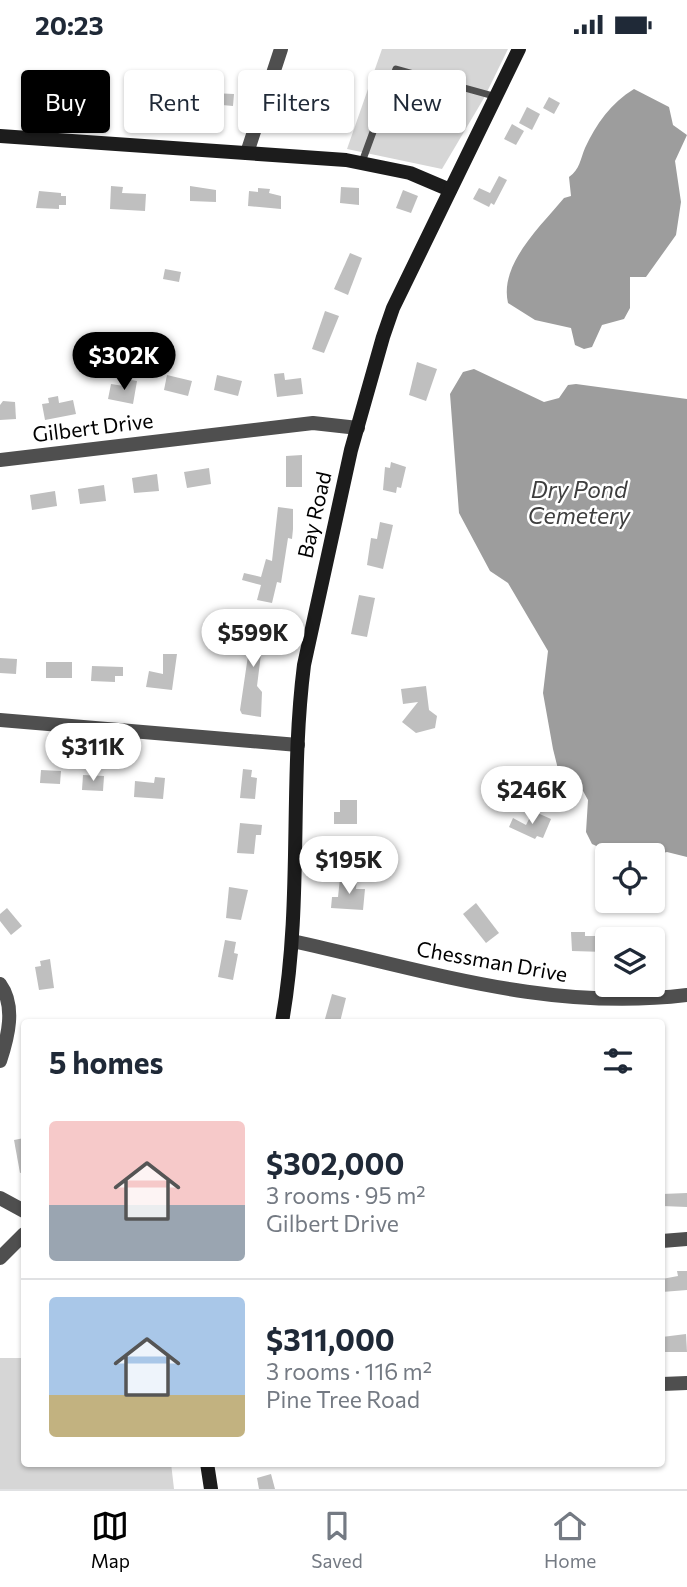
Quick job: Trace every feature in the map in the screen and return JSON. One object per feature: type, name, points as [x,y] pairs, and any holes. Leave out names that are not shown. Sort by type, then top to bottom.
[{"type":"main road","name":"Bay Road","points":[[282,1019],[292,941],[298,745],[306,652],[368,379],[393,308],[519,49]]},
{"type":"main road","points":[[0,136],[362,162],[410,173],[450,190]]},
{"type":"main road","points":[[208,1467],[211,1489]]},
{"type":"street","points":[[247,153],[281,49]]},
{"type":"street","name":"Gilbert Drive","points":[[0,460],[313,423],[358,428]]},
{"type":"street","points":[[0,720],[298,745]]},
{"type":"street","name":"Chessman Drive","points":[[292,941],[479,986],[525,993],[621,999],[687,995]]},
{"type":"street","points":[[0,984],[9,1006],[0,1061]]},
{"type":"street","points":[[0,1198],[21,1209]]},
{"type":"street","points":[[0,1258],[21,1237]]},
{"type":"street","points":[[665,1241],[687,1240]]},
{"type":"street","points":[[665,1384],[687,1383]]},
{"type":"lane","points":[[362,162],[396,69],[497,97]]},
{"type":"shaded area","points":[[382,49],[508,49],[466,128],[466,70],[375,70]]},
{"type":"shaded area","points":[[368,89],[368,133],[463,133],[442,169],[347,149]]},
{"type":"shaded area","points":[[0,1358],[21,1358],[21,1467],[171,1467],[174,1489],[0,1489]]},
{"type":"water","points":[[634,89],[669,107],[673,125],[687,135],[675,161],[681,202],[676,235],[646,277],[630,277],[630,308],[624,319],[602,325],[592,347],[584,349],[575,345],[571,328],[535,320],[508,303],[507,288],[510,274],[524,246],[564,198],[571,196],[569,177],[578,167],[594,131],[611,107]]},
{"type":"water","name":"Dry Pond Cemetery","points":[[474,369],[544,402],[559,398],[568,385],[576,384],[687,399],[687,857],[665,852],[665,843],[595,843],[595,845],[586,832],[588,800],[583,791],[558,769],[553,749],[543,693],[548,651],[508,583],[490,571],[459,513],[450,394],[463,372]]},
{"type":"building","points":[[224,94],[234,94],[233,106],[224,105]]},
{"type":"building","points":[[549,97],[560,103],[554,114],[543,108]]},
{"type":"building","points":[[527,107],[540,114],[532,130],[519,123]]},
{"type":"building","points":[[512,124],[524,131],[516,145],[504,139]]},
{"type":"building","points":[[499,176],[507,180],[494,205],[491,203],[489,207],[473,199],[479,188],[490,193]]},
{"type":"building","points":[[111,186],[123,187],[122,193],[146,194],[145,211],[110,209]]},
{"type":"building","points":[[190,186],[216,190],[216,202],[190,201]]},
{"type":"building","points":[[341,187],[359,188],[359,205],[340,203]]},
{"type":"building","points":[[258,188],[270,189],[269,193],[281,196],[281,209],[248,206],[249,191],[258,192]]},
{"type":"building","points":[[403,190],[418,196],[411,213],[396,208]]},
{"type":"building","points":[[39,191],[61,193],[61,196],[66,196],[66,205],[59,205],[59,209],[36,208]]},
{"type":"building","points":[[350,253],[362,258],[348,295],[334,289]]},
{"type":"building","points":[[165,269],[181,272],[179,282],[163,279]]},
{"type":"building","points":[[325,311],[339,316],[324,353],[312,349]]},
{"type":"building","points":[[417,362],[437,369],[426,401],[409,395]]},
{"type":"building","points":[[284,373],[285,380],[301,378],[303,394],[277,397],[274,374]]},
{"type":"building","points":[[167,375],[192,381],[188,396],[164,390]]},
{"type":"building","points":[[217,375],[242,381],[238,396],[214,390]]},
{"type":"building","points":[[126,379],[137,381],[133,404],[108,399],[111,384],[124,386]]},
{"type":"building","points":[[58,396],[59,403],[73,400],[76,414],[45,420],[42,404],[49,403],[48,398]]},
{"type":"building","points":[[3,401],[15,402],[16,419],[0,420],[0,405]]},
{"type":"building","points":[[302,455],[302,487],[286,487],[286,456]]},
{"type":"building","points":[[391,462],[406,467],[401,488],[397,487],[396,493],[383,490],[385,467],[390,468]]},
{"type":"building","points":[[209,468],[211,484],[187,488],[184,472]]},
{"type":"building","points":[[157,474],[159,491],[134,493],[132,478]]},
{"type":"building","points":[[104,485],[106,501],[80,504],[78,489]]},
{"type":"building","points":[[55,491],[57,506],[32,510],[30,495]]},
{"type":"building","points":[[278,507],[293,509],[293,529],[292,539],[288,538],[281,583],[277,582],[272,603],[257,600],[261,585],[242,580],[244,573],[261,577],[266,559],[272,561]]},
{"type":"building","points":[[380,522],[393,525],[383,569],[367,565],[371,538],[377,539]]},
{"type":"building","points":[[359,595],[375,598],[367,637],[351,634]]},
{"type":"building","points":[[241,626],[268,629],[267,655],[261,654],[257,686],[262,692],[261,717],[242,714],[240,710],[250,642],[239,641]]},
{"type":"building","points":[[163,654],[177,654],[172,690],[146,687],[149,671],[163,674]]},
{"type":"building","points":[[0,658],[17,659],[16,674],[0,673]]},
{"type":"building","points":[[46,662],[72,662],[72,678],[46,678]]},
{"type":"building","points":[[92,666],[123,667],[123,676],[115,676],[115,682],[91,681]]},
{"type":"building","points":[[426,686],[429,710],[437,716],[435,728],[416,733],[402,722],[418,702],[403,704],[401,689]]},
{"type":"building","points":[[243,769],[252,770],[251,777],[257,778],[255,799],[240,798]]},
{"type":"building","points":[[41,770],[61,771],[60,784],[40,783]]},
{"type":"building","points":[[83,775],[104,776],[103,791],[82,790]]},
{"type":"building","points":[[155,777],[165,778],[163,799],[134,797],[135,781],[154,783]]},
{"type":"building","points":[[340,800],[357,800],[357,824],[334,824],[334,812],[340,812]]},
{"type":"building","points":[[533,811],[551,819],[543,838],[537,836],[535,839],[509,827],[513,818],[526,825]]},
{"type":"building","points":[[240,823],[262,825],[261,835],[256,835],[254,854],[237,853]]},
{"type":"building","points":[[340,878],[357,879],[356,889],[365,889],[363,910],[331,908],[332,897],[338,897]]},
{"type":"building","points":[[229,887],[248,890],[241,920],[226,918]]},
{"type":"building","points":[[476,903],[499,933],[486,943],[463,914]]},
{"type":"building","points":[[7,908],[22,926],[11,935],[0,921],[0,914]]},
{"type":"building","points":[[571,932],[585,932],[585,936],[595,936],[595,952],[572,951]]},
{"type":"building","points":[[225,940],[236,942],[234,953],[238,954],[233,980],[218,977]]},
{"type":"building","points":[[50,959],[54,988],[39,990],[35,967],[41,966],[40,961]]},
{"type":"building","points":[[332,994],[346,998],[341,1019],[325,1019]]},
{"type":"building","points":[[21,1139],[20,1173],[14,1140]]},
{"type":"building","points":[[687,1193],[687,1207],[665,1206],[665,1194]]},
{"type":"building","points":[[677,1271],[687,1271],[687,1290],[665,1292],[665,1278],[678,1276]]},
{"type":"building","points":[[686,1334],[687,1352],[665,1352],[665,1337]]},
{"type":"building","points":[[271,1474],[275,1489],[259,1489],[257,1478]]}]
